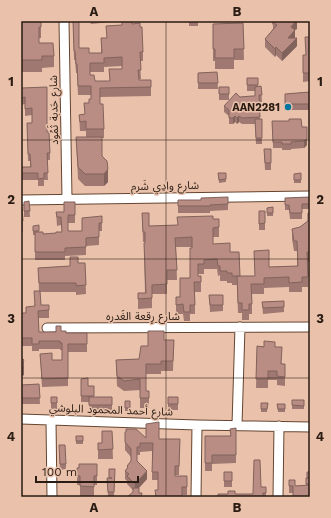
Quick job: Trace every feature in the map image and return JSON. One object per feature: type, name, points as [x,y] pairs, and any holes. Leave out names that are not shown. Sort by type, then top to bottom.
[{"type":"street","name":"شارع حَدبة ثَمُود","points":[[64,21],[68,199]]},
{"type":"street","name":"شارع وادِي شَرم","points":[[21,200],[310,196]]},
{"type":"street","points":[[237,425],[240,327]]},
{"type":"street","name":"شارع رِقعة الغَدره","points":[[47,328],[310,327]]},
{"type":"street","name":"شارع أحمد المحمود البلوشي","points":[[22,420],[310,427]]},
{"type":"street","points":[[51,421],[52,497]]},
{"type":"street","points":[[196,497],[197,425]]},
{"type":"street","points":[[278,497],[279,426]]},
{"type":"building","points":[[21,21],[41,21],[41,27],[39,27],[39,43],[53,43],[54,56],[42,56],[42,60],[21,60]]},
{"type":"building","points":[[73,21],[79,21],[79,48],[89,48],[89,53],[102,53],[101,38],[107,38],[106,26],[122,25],[122,21],[132,21],[132,24],[140,23],[140,27],[142,27],[143,52],[140,52],[141,70],[138,70],[139,80],[151,80],[151,87],[100,88],[100,104],[103,104],[104,129],[86,129],[86,121],[80,122],[79,115],[85,114],[84,103],[89,103],[89,99],[91,99],[91,86],[78,86],[77,64],[74,51]],"holes":[[[122,57],[122,69],[109,69],[110,81],[95,81],[94,75],[90,75],[90,63],[104,63],[104,58]]]},
{"type":"building","points":[[296,21],[291,27],[295,30],[288,38],[297,38],[282,53],[276,47],[275,49],[265,39],[277,25],[273,22]]},
{"type":"building","points":[[243,23],[244,49],[234,49],[234,58],[215,58],[215,49],[213,49],[213,24]]},
{"type":"building","points":[[305,37],[310,37],[310,73],[303,73],[303,55],[306,55]]},
{"type":"building","points":[[217,72],[218,83],[198,83],[198,73]]},
{"type":"building","points":[[247,78],[258,78],[258,85],[247,85]]},
{"type":"building","points":[[261,86],[262,95],[259,95],[260,117],[242,118],[239,116],[237,118],[235,116],[233,118],[229,118],[229,110],[224,106],[236,93],[240,97],[255,96],[255,87]]},
{"type":"building","points":[[47,87],[47,132],[49,132],[50,153],[47,153],[48,173],[44,173],[44,178],[38,179],[38,173],[21,173],[21,167],[31,167],[30,154],[28,154],[27,123],[32,123],[32,108],[25,109],[25,97],[21,98],[21,88]]},
{"type":"building","points":[[219,87],[229,87],[229,94],[219,94]]},
{"type":"building","points":[[310,92],[310,104],[285,104],[285,94]]},
{"type":"building","points":[[255,119],[262,119],[262,138],[256,138]]},
{"type":"building","points":[[289,119],[301,119],[302,127],[307,127],[307,139],[304,141],[291,142],[291,144],[273,142],[272,121],[289,121]]},
{"type":"building","points":[[76,137],[102,137],[102,156],[107,161],[108,169],[104,174],[85,174],[78,167]]},
{"type":"building","points":[[264,149],[271,149],[271,163],[265,163]]},
{"type":"building","points":[[218,173],[226,173],[226,179],[219,180]]},
{"type":"building","points":[[301,173],[301,180],[294,180],[294,174]]},
{"type":"building","points":[[228,197],[228,204],[210,206],[178,206],[178,200],[201,200],[201,198]]},
{"type":"building","points":[[310,197],[310,204],[302,204],[302,213],[290,213],[289,205],[285,205],[285,198]]},
{"type":"building","points":[[29,201],[30,211],[24,211],[24,202]]},
{"type":"building","points":[[64,202],[75,202],[75,215],[68,215],[68,231],[82,231],[82,218],[102,216],[102,223],[99,223],[99,237],[86,238],[86,247],[65,248],[65,252],[35,252],[35,232],[43,232],[43,234],[62,232],[61,217],[57,217],[56,212],[64,212]]},
{"type":"building","points":[[22,207],[23,221],[21,221]]},
{"type":"building","points":[[273,207],[273,213],[267,213],[267,208]]},
{"type":"building","points":[[259,211],[265,211],[265,223],[259,224]]},
{"type":"building","points":[[142,213],[149,213],[149,226],[178,225],[177,217],[213,216],[213,219],[219,219],[219,227],[213,228],[213,244],[230,243],[230,252],[239,252],[240,276],[232,276],[232,273],[220,271],[220,266],[218,266],[217,259],[204,260],[204,264],[198,264],[198,276],[201,276],[201,282],[194,282],[195,305],[190,305],[190,312],[184,312],[183,304],[176,305],[176,297],[180,297],[180,278],[190,278],[190,248],[192,248],[192,237],[175,238],[177,270],[167,270],[167,284],[152,285],[152,298],[138,299],[138,293],[146,293],[145,232],[143,232]]},
{"type":"building","points":[[308,213],[310,213],[310,252],[307,252],[308,277],[302,277],[302,282],[289,283],[289,277],[264,278],[264,284],[251,284],[252,304],[249,304],[249,310],[242,310],[242,303],[238,303],[237,276],[255,276],[254,251],[269,250],[269,267],[298,266],[297,241],[294,241],[292,229],[300,227],[308,221]]},
{"type":"building","points":[[39,225],[39,231],[33,231],[33,226]]},
{"type":"building","points":[[70,257],[78,257],[78,263],[85,263],[86,285],[76,286],[76,283],[39,283],[38,268],[70,266]]},
{"type":"building","points":[[34,291],[40,291],[41,305],[49,305],[49,310],[38,311],[39,332],[56,332],[56,326],[61,326],[61,331],[66,331],[66,333],[87,333],[87,344],[68,344],[68,378],[42,379],[40,354],[52,353],[52,360],[62,360],[62,343],[60,343],[60,341],[39,341],[39,344],[32,344],[32,338],[21,338],[21,313],[26,313],[26,307],[35,306]]},
{"type":"building","points":[[209,295],[223,295],[223,305],[210,305]]},
{"type":"building","points":[[284,301],[284,307],[263,308],[262,302]]},
{"type":"building","points":[[148,331],[164,331],[164,340],[174,340],[173,361],[161,361],[161,364],[146,364],[146,391],[149,391],[149,398],[140,398],[140,379],[124,381],[117,376],[116,360],[139,359],[141,346],[148,346]]},
{"type":"building","points":[[264,341],[275,342],[275,347],[282,347],[281,364],[285,364],[285,377],[277,376],[277,371],[268,371],[268,379],[256,379],[257,346],[264,347]]},
{"type":"building","points":[[21,357],[24,360],[22,363],[24,365],[21,368]]},
{"type":"building","points":[[88,378],[88,386],[94,386],[94,396],[81,396],[81,379]]},
{"type":"building","points":[[39,384],[40,398],[21,398],[21,385]]},
{"type":"building","points":[[51,397],[57,397],[57,403],[51,403]]},
{"type":"building","points":[[89,397],[112,397],[112,405],[89,405]]},
{"type":"building","points":[[168,397],[178,397],[178,404],[168,404]]},
{"type":"building","points":[[292,400],[304,400],[304,406],[292,405]]},
{"type":"building","points":[[125,401],[130,401],[130,408],[125,408]]},
{"type":"building","points":[[261,403],[268,403],[267,409],[261,409]]},
{"type":"building","points":[[277,404],[285,404],[285,409],[278,409]]},
{"type":"building","points":[[159,422],[159,439],[180,439],[179,466],[175,466],[175,476],[187,476],[187,487],[182,487],[182,497],[156,497],[155,490],[158,490],[158,472],[152,472],[153,443],[140,443],[140,447],[137,447],[137,461],[147,471],[135,484],[127,476],[129,474],[125,471],[131,461],[131,449],[125,442],[126,429],[136,429],[146,438],[146,424]]},
{"type":"building","points":[[236,428],[236,455],[212,455],[212,463],[205,463],[205,436],[231,436],[230,429]]},
{"type":"building","points":[[102,431],[112,431],[113,449],[98,450],[98,443],[102,443]]},
{"type":"building","points":[[76,436],[83,436],[83,441],[76,441]]},
{"type":"building","points":[[59,445],[65,445],[66,464],[60,464]]},
{"type":"building","points":[[254,460],[260,460],[261,487],[266,487],[266,493],[263,493],[263,497],[218,497],[218,494],[228,494],[228,491],[235,491],[235,494],[253,494]]},
{"type":"building","points":[[79,464],[97,464],[97,476],[94,476],[94,487],[80,486],[80,476],[77,476],[77,468],[79,468]]},
{"type":"building","points":[[109,469],[115,469],[114,492],[108,492],[107,478],[109,478]]},
{"type":"building","points":[[224,472],[232,472],[232,481],[224,481]]},
{"type":"building","points":[[307,472],[310,472],[310,478],[307,478]]},
{"type":"building","points":[[306,478],[310,478],[310,484],[306,484]]},
{"type":"building","points":[[289,480],[295,480],[295,486],[309,485],[309,497],[293,497],[293,486],[289,486]]},
{"type":"building","points":[[133,488],[139,488],[139,493],[142,493],[141,497],[127,497],[133,492]]},
{"type":"place","name":"AAN2281","points":[[288,107]]}]
